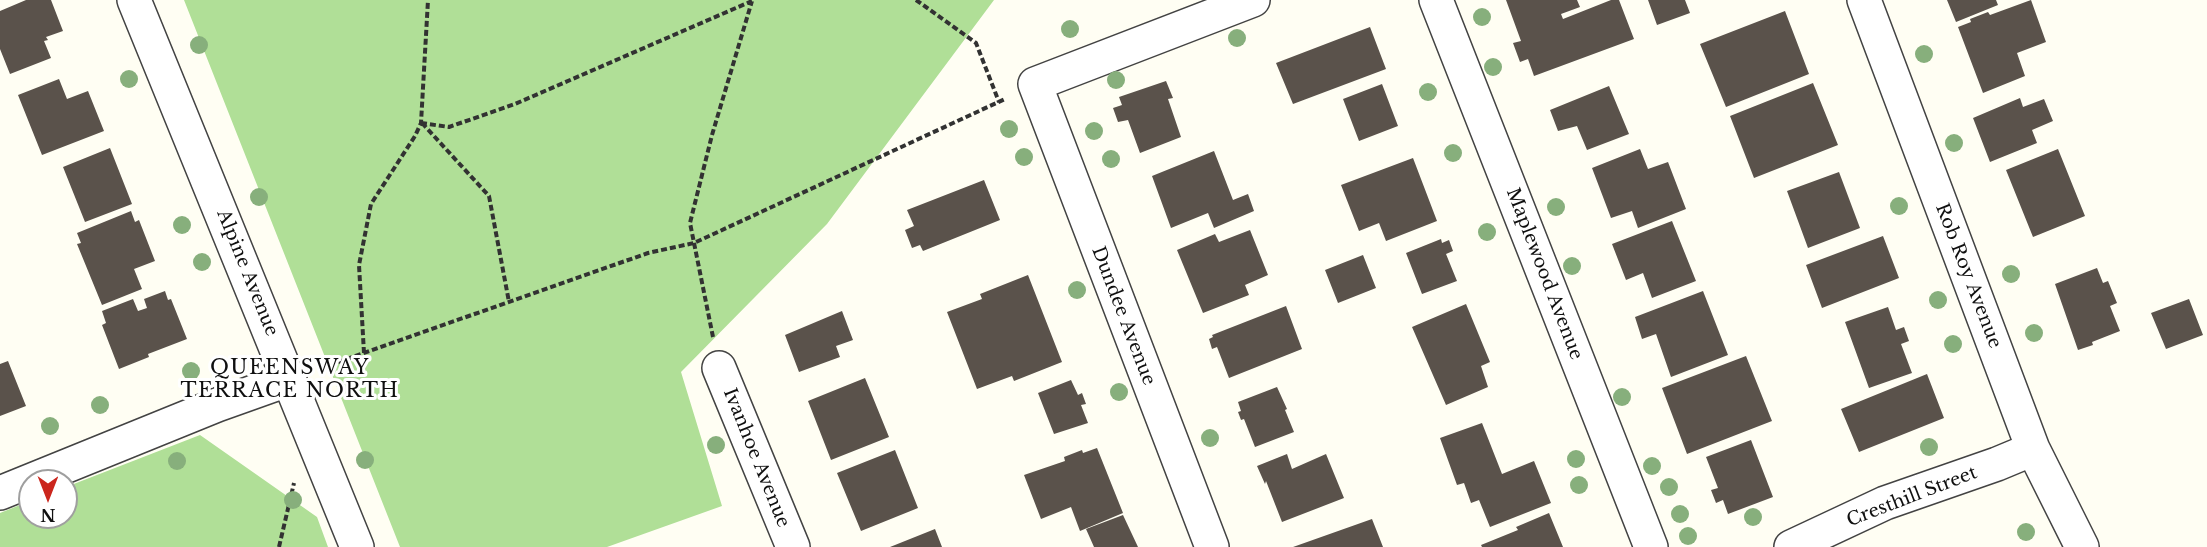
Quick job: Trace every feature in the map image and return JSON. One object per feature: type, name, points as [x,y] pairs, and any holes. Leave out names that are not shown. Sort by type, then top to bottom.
[{"type":"street","name":"Alpine Avenue","points":[[134,0],[357,547]]},
{"type":"street","points":[[1035,84],[1253,0]]},
{"type":"street","name":"Maplewood Avenue","points":[[1436,0],[1651,547]]},
{"type":"street","name":"Rob Roy Avenue","points":[[1864,0],[2033,449],[2082,547]]},
{"type":"street","name":"Dundee Avenue","points":[[1035,84],[1212,547]]},
{"type":"street","name":"Ivanhoe Avenue","points":[[719,368],[793,547]]},
{"type":"street","points":[[0,493],[217,405],[290,380]]},
{"type":"street","name":"Cresthill Street","points":[[1791,547],[1885,503],[2033,449]]},
{"type":"path","points":[[364,353],[359,265],[371,204],[421,123],[428,0]]},
{"type":"path","points":[[421,123],[449,127],[515,104],[753,0]]},
{"type":"path","points":[[719,368],[690,223],[712,135],[753,0]]},
{"type":"path","points":[[916,0],[976,43],[999,102]]},
{"type":"path","points":[[290,380],[648,253],[694,243],[1035,84]]},
{"type":"path","points":[[421,123],[489,196],[509,302]]},
{"type":"path","points":[[279,547],[294,481]]},
{"type":"green space","points":[[184,0],[994,0],[827,224],[681,372],[722,506],[607,547],[400,547]]},
{"type":"green space","points":[[200,435],[317,517],[328,547],[0,547],[0,513],[18,506],[18,529],[78,529],[78,482]]},
{"type":"building","points":[[26,0],[51,0],[63,31],[46,37],[48,40],[44,41],[51,58],[10,74],[0,49],[0,11]]},
{"type":"building","points":[[1506,0],[1577,0],[1580,7],[1561,14],[1563,19],[1611,0],[1619,0],[1634,39],[1534,76],[1528,59],[1520,62],[1513,43],[1521,41]]},
{"type":"building","points":[[1648,0],[1685,0],[1690,13],[1657,25]]},
{"type":"building","points":[[1947,0],[1996,0],[1998,5],[1956,22]]},
{"type":"building","points":[[2031,0],[2046,42],[2017,53],[2025,76],[1983,93],[1958,27],[1988,12],[1990,15]]},
{"type":"building","points":[[1785,11],[1809,74],[1726,107],[1700,44]]},
{"type":"building","points":[[1370,27],[1386,69],[1293,104],[1276,63]]},
{"type":"building","points":[[59,79],[67,99],[88,91],[104,131],[42,155],[18,95]]},
{"type":"building","points":[[1166,81],[1173,98],[1168,99],[1181,137],[1140,153],[1128,120],[1118,122],[1113,108],[1122,105],[1119,97]]},
{"type":"building","points":[[1813,83],[1838,145],[1754,178],[1730,116]]},
{"type":"building","points":[[1382,84],[1398,126],[1359,141],[1343,99]]},
{"type":"building","points":[[1609,86],[1629,134],[1587,150],[1577,126],[1558,131],[1550,110]]},
{"type":"building","points":[[2020,98],[2023,107],[2044,99],[2053,121],[2032,130],[2037,143],[1990,162],[1973,118]]},
{"type":"building","points":[[110,148],[132,204],[85,222],[63,167]]},
{"type":"building","points":[[1640,149],[1648,169],[1668,162],[1686,209],[1638,228],[1632,211],[1611,218],[1592,168]]},
{"type":"building","points":[[2058,149],[2085,216],[2033,237],[2006,170]]},
{"type":"building","points":[[1214,151],[1233,200],[1248,194],[1254,211],[1214,228],[1208,213],[1171,228],[1152,176]]},
{"type":"building","points":[[1413,158],[1437,221],[1386,241],[1379,223],[1359,231],[1341,185]]},
{"type":"building","points":[[1839,172],[1860,228],[1808,248],[1787,191]]},
{"type":"building","points":[[984,180],[1000,220],[923,251],[920,245],[912,248],[905,230],[914,226],[907,210]]},
{"type":"building","points":[[131,211],[135,222],[139,220],[155,261],[134,269],[142,289],[102,305],[77,244],[81,243],[77,233]]},
{"type":"building","points":[[1672,221],[1696,281],[1652,298],[1643,273],[1626,280],[1612,244]]},
{"type":"building","points":[[1250,230],[1268,275],[1245,285],[1249,295],[1203,313],[1177,250],[1215,234],[1219,242]]},
{"type":"building","points":[[1883,236],[1899,278],[1822,308],[1806,265]]},
{"type":"building","points":[[1441,239],[1442,243],[1449,240],[1453,251],[1446,254],[1457,281],[1422,294],[1406,253]]},
{"type":"building","points":[[1363,255],[1376,288],[1338,303],[1325,270]]},
{"type":"building","points":[[2097,268],[2103,283],[2108,281],[2117,303],[2110,306],[2120,331],[2078,350],[2055,284]]},
{"type":"building","points":[[1028,275],[1062,362],[1014,381],[1012,376],[977,389],[947,312],[982,299],[980,294]]},
{"type":"building","points":[[165,291],[168,300],[171,299],[187,339],[148,354],[149,357],[119,369],[102,325],[106,323],[102,311],[133,299],[138,311],[147,308],[144,299]]},
{"type":"building","points":[[1703,291],[1728,355],[1671,377],[1656,334],[1642,339],[1635,317]]},
{"type":"building","points":[[2189,299],[2203,335],[2166,349],[2151,313]]},
{"type":"building","points":[[1466,304],[1490,362],[1481,366],[1488,387],[1446,405],[1412,327]]},
{"type":"building","points":[[1286,306],[1302,349],[1229,378],[1217,347],[1212,349],[1209,339],[1213,337],[1212,335]]},
{"type":"building","points":[[1888,307],[1896,330],[1904,327],[1909,341],[1901,344],[1912,373],[1869,388],[1845,322]]},
{"type":"building","points":[[842,311],[853,340],[836,346],[840,357],[799,372],[785,335]]},
{"type":"building","points":[[1746,356],[1772,421],[1687,454],[1662,388]]},
{"type":"building","points":[[8,361],[26,406],[0,416],[0,364]]},
{"type":"building","points":[[1927,374],[1944,418],[1859,452],[1841,409]]},
{"type":"building","points":[[865,378],[889,437],[831,460],[808,401]]},
{"type":"building","points":[[1071,380],[1078,395],[1082,393],[1086,404],[1081,405],[1088,423],[1054,434],[1038,393]]},
{"type":"building","points":[[1277,387],[1294,432],[1255,447],[1244,419],[1241,420],[1238,402]]},
{"type":"building","points":[[1482,423],[1502,474],[1534,461],[1551,503],[1490,527],[1479,500],[1471,503],[1464,483],[1457,485],[1440,438]]},
{"type":"building","points":[[1751,440],[1773,497],[1728,514],[1723,500],[1716,503],[1711,490],[1718,488],[1706,457]]},
{"type":"building","points":[[1097,448],[1123,513],[1080,531],[1071,507],[1041,519],[1024,475],[1065,461],[1064,457],[1082,450],[1083,453]]},
{"type":"building","points":[[895,450],[918,508],[861,531],[837,473]]},
{"type":"building","points":[[1287,454],[1292,469],[1326,454],[1344,498],[1282,522],[1266,481],[1265,484],[1257,466]]},
{"type":"building","points":[[1549,513],[1563,547],[1482,547],[1481,545],[1518,530],[1516,527]]},
{"type":"building","points":[[1123,515],[1138,547],[1094,547],[1086,529]]},
{"type":"building","points":[[1372,519],[1383,547],[1293,547]]},
{"type":"building","points":[[935,529],[942,547],[890,547]]},
{"type":"district","name":"QUEENSWAY TERRACE NORTH","points":[[290,380]]}]
